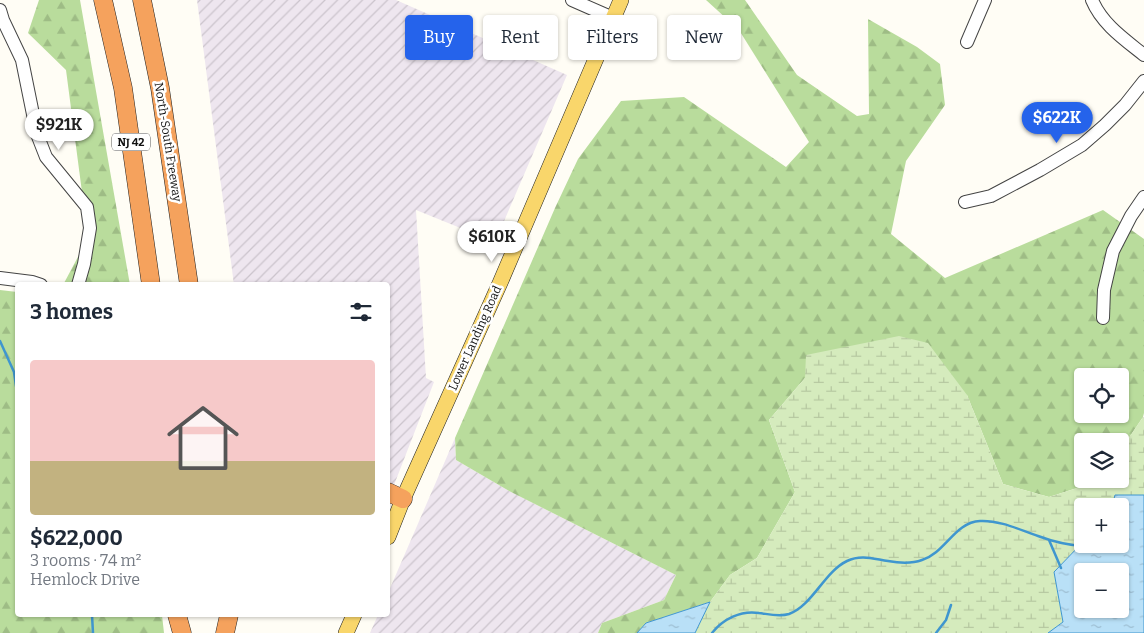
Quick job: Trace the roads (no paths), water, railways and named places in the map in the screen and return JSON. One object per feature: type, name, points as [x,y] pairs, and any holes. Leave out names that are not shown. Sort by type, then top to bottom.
[{"type":"highway","name":"NJ 42","points":[[103,0],[123,88],[151,282]]},
{"type":"highway","name":"North-South Freeway","points":[[142,0],[160,88],[189,282]]},
{"type":"highway","points":[[178,617],[183,633]]},
{"type":"highway","points":[[183,617],[183,633]]},
{"type":"highway","points":[[223,617],[225,633]]},
{"type":"highway","points":[[225,633],[229,617]]},
{"type":"main road","name":"Lower Landing Road","points":[[615,15],[621,0]]},
{"type":"main road","name":"Lower Landing Road","points":[[390,525],[395,496],[500,283],[596,60]]},
{"type":"main road","points":[[346,633],[353,617]]},
{"type":"street","points":[[572,0],[607,15]]},
{"type":"street","points":[[967,42],[985,0]]},
{"type":"street","points":[[1092,0],[1096,10],[1115,31],[1144,55]]},
{"type":"street","points":[[0,10],[22,60],[37,134],[46,156],[87,207],[90,228],[79,282]]},
{"type":"street","points":[[965,202],[991,196],[1082,145],[1125,105],[1144,81]]},
{"type":"street","points":[[1103,318],[1104,290],[1113,251],[1131,216],[1144,197]]},
{"type":"street","points":[[0,278],[32,282]]},
{"type":"water","points":[[1115,495],[1144,495],[1144,633],[1048,633],[1063,622],[1054,572],[1074,551],[1074,553],[1129,553],[1129,498],[1114,498]]},
{"type":"water","points":[[710,602],[695,633],[637,633],[646,623]]},
{"type":"waterway","points":[[0,341],[14,372],[15,379]]},
{"type":"waterway","points":[[712,633],[721,624],[739,614],[752,612],[781,615],[797,610],[839,566],[852,559],[868,558],[905,563],[922,560],[937,551],[957,532],[971,523],[980,521],[995,522],[1055,542],[1074,545]]},
{"type":"waterway","points":[[1049,540],[1061,568]]},
{"type":"waterway","points":[[936,633],[946,620],[951,605]]},
{"type":"waterway","points":[[92,617],[93,633]]}]
